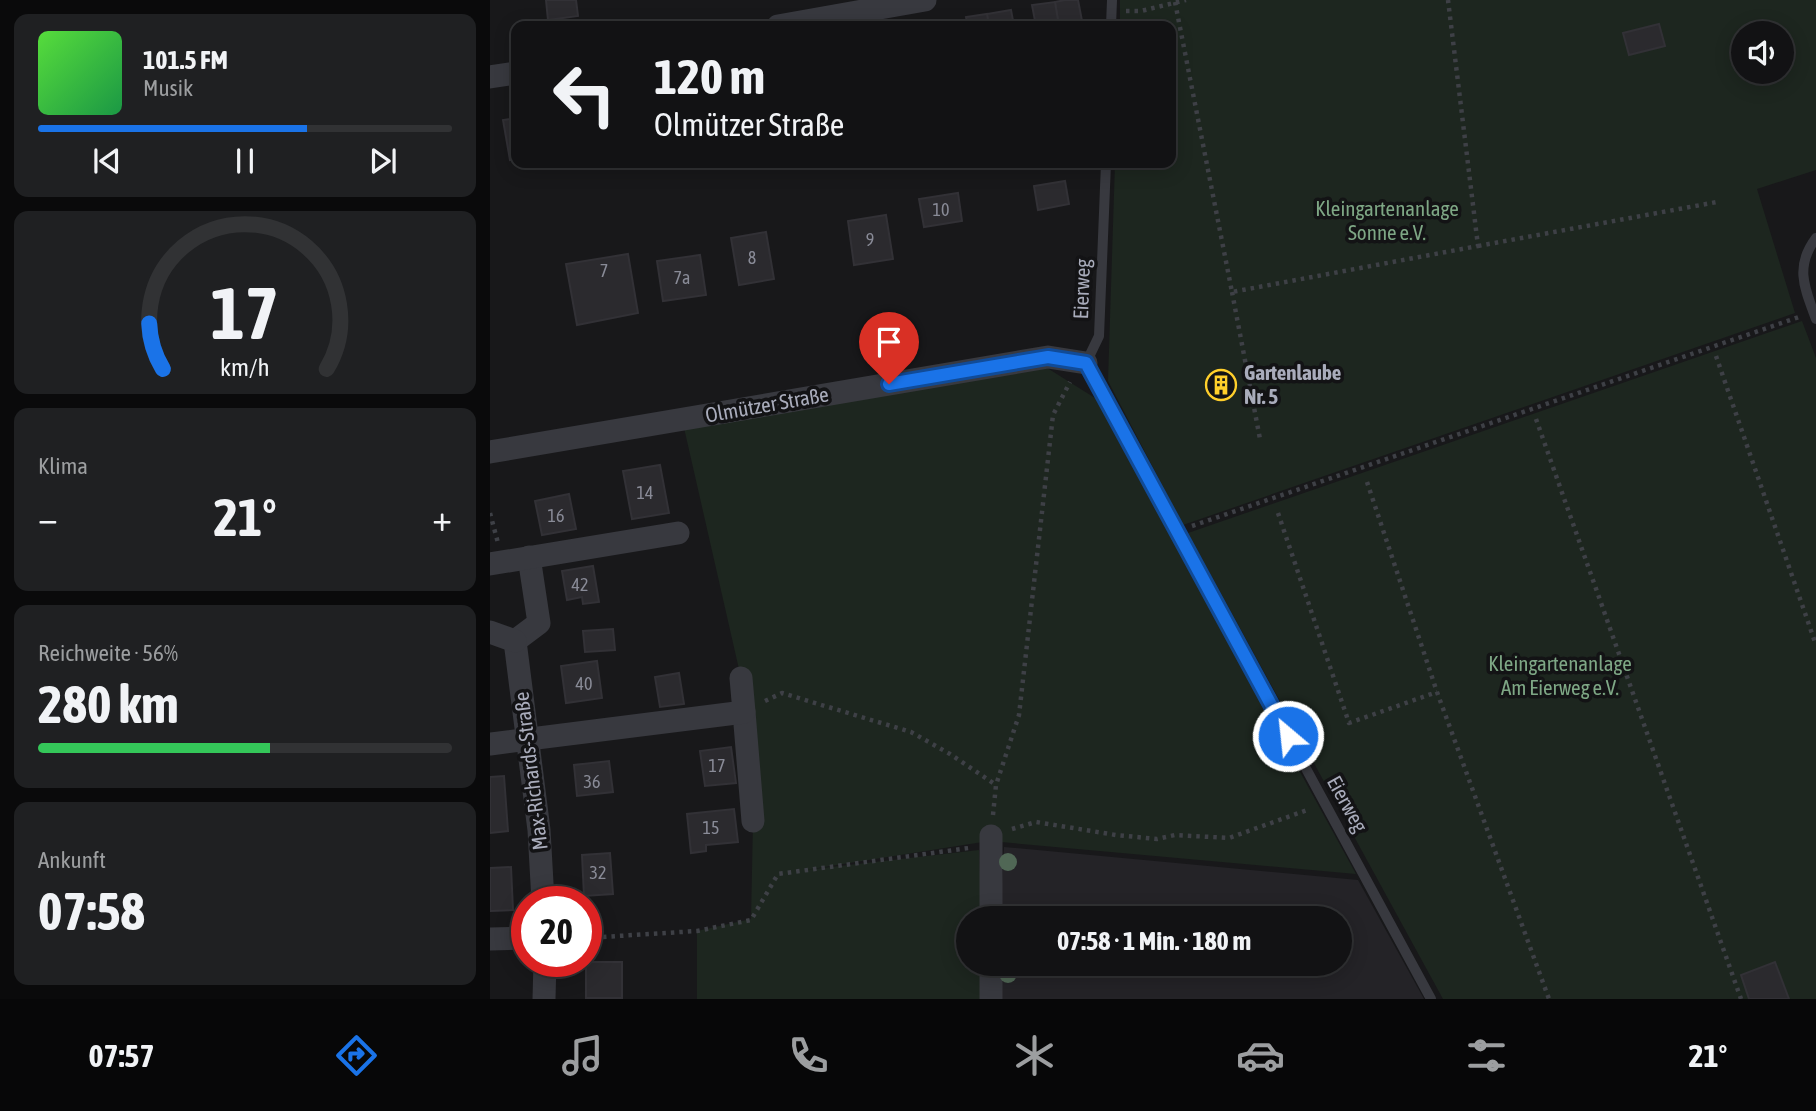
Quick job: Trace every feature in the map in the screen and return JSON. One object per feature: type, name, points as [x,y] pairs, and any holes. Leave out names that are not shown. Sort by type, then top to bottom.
[{"type":"street","points":[[806,21],[925,0]]},
{"type":"street","points":[[490,77],[511,74]]},
{"type":"street","name":"Olmützer Straße","points":[[490,452],[1048,357],[1086,363]]},
{"type":"street","points":[[490,564],[678,533]]},
{"type":"street","points":[[490,632],[515,641],[539,623],[529,557]]},
{"type":"street","name":"Max-Richards-Straße","points":[[515,641],[539,830],[543,886]]},
{"type":"street","points":[[741,678],[753,821]]},
{"type":"street","points":[[490,744],[744,712]]},
{"type":"street","points":[[991,836],[991,906]]},
{"type":"street","points":[[490,939],[511,938]]},
{"type":"street","points":[[991,976],[991,999]]},
{"type":"street","points":[[544,999],[545,977]]},
{"type":"lane","name":"Eierweg","points":[[1106,168],[1099,336],[1086,363],[1431,999]]},
{"type":"lane","points":[[1815,316],[1803,283],[1803,265],[1808,249],[1816,238]]},
{"type":"path","points":[[1112,6],[1141,11],[1186,0]]},
{"type":"path","points":[[1448,0],[1478,246]]},
{"type":"path","points":[[1175,2],[1260,439]]},
{"type":"path","points":[[1232,292],[1717,202]]},
{"type":"path","points":[[1178,531],[1815,316]]},
{"type":"path","points":[[1716,356],[1816,645]]},
{"type":"path","points":[[991,836],[996,785],[1019,715],[1053,415],[1072,379],[1086,363]]},
{"type":"path","points":[[1536,419],[1741,999]]},
{"type":"path","points":[[1367,482],[1437,692],[1549,999]]},
{"type":"path","points":[[1278,513],[1349,723],[1437,692]]},
{"type":"path","points":[[744,712],[782,693],[911,732],[996,785]]},
{"type":"path","points":[[602,937],[698,931],[751,919],[778,874],[978,847],[991,836],[1036,822],[1144,838],[1157,839],[1175,835],[1229,838],[1324,804]]},
{"type":"shaded area","points":[[1004,847],[1358,880],[1424,999],[995,999],[996,976],[1352,976],[1352,906],[1001,906]]},
{"type":"green space","name":"Kleingartenanlage Sonne e.V.","points":[[1120,0],[1816,0],[1816,170],[1757,189],[1795,313],[1183,525],[1108,381],[1115,168],[1176,168],[1176,21],[1120,21]]},
{"type":"green space","name":"Kleingartenanlage Am Eierweg e.V.","points":[[1802,321],[1816,358],[1816,999],[1443,999],[1188,533]]},
{"type":"green space","points":[[1044,366],[1095,398],[1356,874],[989,841],[805,870],[979,850],[981,906],[956,906],[956,976],[986,976],[987,999],[697,999],[697,931],[751,919],[753,821],[741,678],[682,419]]},
{"type":"building","points":[[546,0],[576,0],[578,16],[548,20]]},
{"type":"building","points":[[1078,0],[1082,21],[1058,21],[1055,2]]},
{"type":"building","points":[[1055,2],[1058,21],[1035,21],[1032,5]]},
{"type":"building","points":[[1011,10],[1013,21],[988,21],[987,14]]},
{"type":"building","points":[[987,14],[988,21],[967,21],[966,17]]},
{"type":"building","points":[[1659,24],[1665,46],[1629,55],[1623,33]]},
{"type":"building","points":[[511,119],[511,160],[510,160],[503,120]]},
{"type":"building","points":[[1065,181],[1069,204],[1038,210],[1034,186]]},
{"type":"building","points":[[958,193],[962,221],[924,227],[919,199]]},
{"type":"building","points":[[886,215],[893,259],[854,265],[848,221]]},
{"type":"building","points":[[766,232],[774,279],[739,285],[731,238]]},
{"type":"building","points":[[628,254],[638,313],[577,325],[566,264]]},
{"type":"building","points":[[700,255],[706,295],[663,301],[657,261]]},
{"type":"building","name":"Gartenlaube Nr. 5","points":[[1226,374],[1232,391],[1217,395],[1211,379]]},
{"type":"building","points":[[660,465],[669,513],[632,519],[623,471]]},
{"type":"building","points":[[569,494],[576,529],[542,535],[535,501]]},
{"type":"building","points":[[593,566],[599,602],[583,604],[582,597],[567,600],[562,571]]},
{"type":"building","points":[[613,629],[615,650],[585,652],[583,631]]},
{"type":"building","points":[[597,661],[602,698],[566,703],[561,666]]},
{"type":"building","points":[[679,673],[684,704],[660,707],[655,677]]},
{"type":"building","points":[[731,747],[736,783],[705,786],[700,751]]},
{"type":"building","points":[[609,761],[613,792],[577,796],[574,765]]},
{"type":"building","points":[[504,776],[508,831],[490,833],[490,777]]},
{"type":"building","points":[[734,809],[738,842],[706,845],[706,851],[691,853],[687,814]]},
{"type":"building","points":[[610,853],[613,894],[602,895],[602,886],[584,886],[582,855]]},
{"type":"building","points":[[511,867],[511,910],[490,911],[490,868]]},
{"type":"building","points":[[602,962],[622,962],[622,998],[586,998],[586,977],[602,977]]},
{"type":"building","points":[[1775,962],[1789,999],[1749,999],[1741,975]]},
{"type":"place","name":"Gartenlaube Nr. 5","points":[[1221,385]]},
{"type":"route","points":[[889,384],[1048,357],[1086,363],[1288,736]]}]
